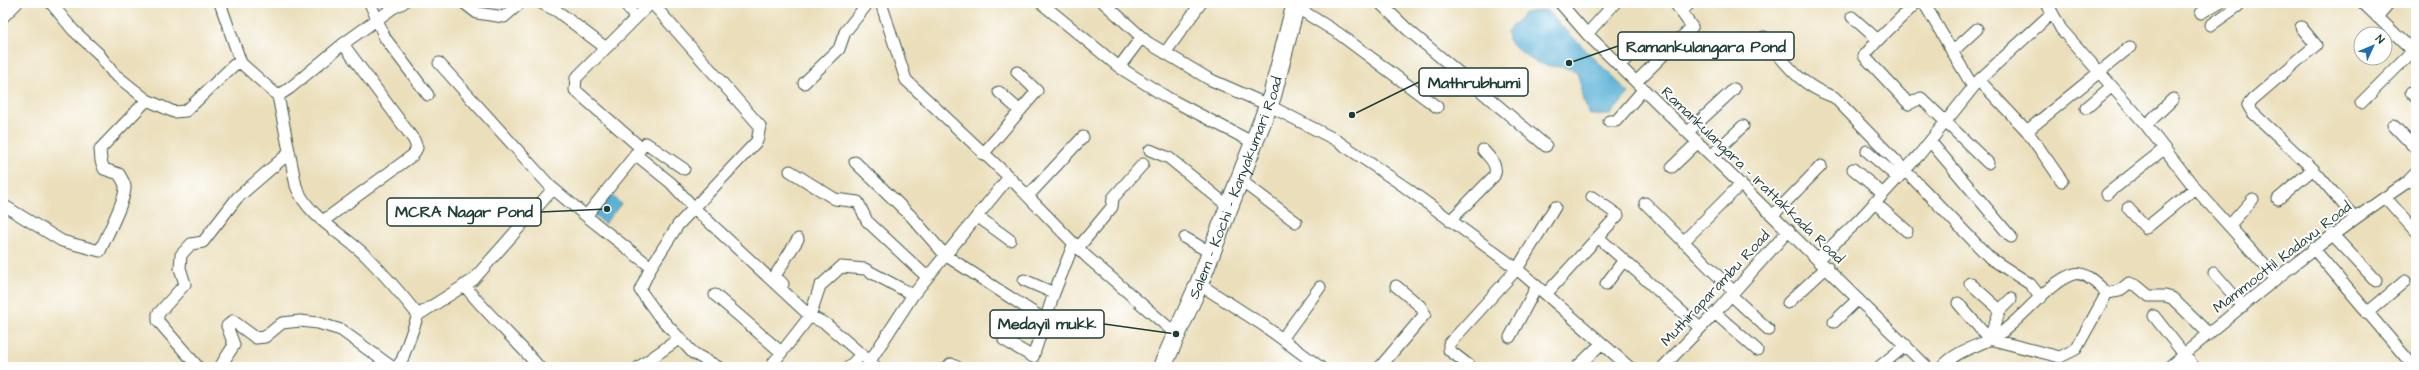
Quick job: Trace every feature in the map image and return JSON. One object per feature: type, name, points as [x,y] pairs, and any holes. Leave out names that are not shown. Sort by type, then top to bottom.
[{"type":"main road","name":"Salem - Kochi - Kanyakumari Road","points":[[1162,367],[1199,284],[1254,144],[1268,105],[1296,5]]},
{"type":"street","points":[[3,17],[17,3]]},
{"type":"street","points":[[51,3],[73,30],[98,52],[114,73],[147,100],[174,112],[186,111],[234,65],[241,63]]},
{"type":"street","points":[[220,3],[241,63],[278,96],[289,153],[300,197],[323,221],[367,257],[418,315]]},
{"type":"street","points":[[370,3],[376,20],[396,54],[428,95]]},
{"type":"street","points":[[278,96],[290,88],[343,44],[403,3]]},
{"type":"street","points":[[464,3],[477,13],[504,17],[520,3]]},
{"type":"street","points":[[541,3],[557,11],[606,48]]},
{"type":"street","points":[[624,3],[635,18]]},
{"type":"street","points":[[586,216],[641,148],[632,138],[575,90],[576,78],[635,18],[652,3],[760,126],[757,141],[678,225],[651,267],[640,290],[693,353],[718,367]]},
{"type":"street","points":[[804,83],[839,48],[845,32],[868,3]]},
{"type":"street","points":[[881,3],[906,80],[1009,177],[1076,246],[1176,334]]},
{"type":"street","points":[[1041,3],[1119,67],[1168,98],[1254,144]]},
{"type":"street","points":[[1104,3],[1141,38],[1209,79],[1268,105],[1336,140],[1517,269],[1629,367]]},
{"type":"street","points":[[1165,53],[1201,3]]},
{"type":"street","points":[[1380,3],[1407,29],[1546,146]]},
{"type":"street","name":"Ramankulangara - Irattakkada Road","points":[[1560,3],[1587,34],[1827,267],[1927,367]]},
{"type":"street","points":[[1587,34],[1615,3]]},
{"type":"street","points":[[1609,121],[1616,121],[1640,85],[1692,27],[1678,7],[1690,3]]},
{"type":"street","points":[[1916,3],[1878,40],[1864,56],[1909,104],[1921,98],[1946,120],[1988,163]]},
{"type":"street","points":[[1924,3],[1952,52],[1976,84],[2027,131],[2062,181]]},
{"type":"street","points":[[2201,13],[2218,3]]},
{"type":"street","points":[[2211,25],[2238,6],[2236,3]]},
{"type":"street","points":[[2361,103],[2414,53],[2377,18],[2364,3]]},
{"type":"street","points":[[2377,18],[2389,3]]},
{"type":"street","points":[[1296,5],[1338,32],[1436,107]]},
{"type":"street","points":[[1818,259],[1874,202],[1930,141],[1976,84],[2050,8],[2061,29],[2098,73],[2146,125],[2195,188],[2276,278]]},
{"type":"street","points":[[1852,16],[1878,40]]},
{"type":"street","points":[[2301,27],[2316,45],[2248,105],[2252,112],[2313,170],[2355,218]]},
{"type":"street","points":[[1952,52],[1977,28]]},
{"type":"street","points":[[1764,37],[1801,80],[1816,91],[1834,97],[1901,173],[1990,258],[2030,284],[2041,298]]},
{"type":"street","points":[[1119,67],[1141,38]]},
{"type":"street","points":[[1619,65],[1646,42]]},
{"type":"street","points":[[323,221],[413,155],[417,148],[414,140],[343,44]]},
{"type":"street","points":[[2027,131],[2130,47]]},
{"type":"street","points":[[439,63],[496,126],[508,142],[553,189],[651,267]]},
{"type":"street","points":[[983,154],[1037,91],[1017,72]]},
{"type":"street","points":[[2086,108],[2111,87]]},
{"type":"street","points":[[1688,132],[1734,89]]},
{"type":"street","points":[[999,92],[1020,111]]},
{"type":"street","points":[[2146,125],[2173,99]]},
{"type":"street","points":[[3,205],[62,241],[100,251],[115,214],[124,198],[125,185],[118,174],[104,169],[101,161],[100,149],[147,100]]},
{"type":"street","points":[[2393,125],[2416,149]]},
{"type":"street","points":[[1712,155],[1743,126]]},
{"type":"street","points":[[1028,196],[1083,137]]},
{"type":"street","points":[[1930,141],[2010,238]]},
{"type":"street","points":[[1672,167],[1698,142]]},
{"type":"street","points":[[646,143],[684,169]]},
{"type":"street","points":[[2107,194],[2164,149]]},
{"type":"street","points":[[1150,150],[1169,158],[1229,207]]},
{"type":"street","points":[[1450,221],[1494,176],[1496,171],[1495,165],[1483,150]]},
{"type":"street","points":[[1867,151],[1901,173]]},
{"type":"street","points":[[198,367],[158,321],[158,314],[185,284],[180,268],[180,255],[191,244],[203,242],[237,198],[289,153]]},
{"type":"street","points":[[635,154],[671,183],[694,208],[811,312],[869,361]]},
{"type":"street","points":[[855,162],[911,216],[945,255],[1045,320]]},
{"type":"street","points":[[1004,340],[1033,357],[1054,293],[1076,246],[1112,207],[1113,198],[1143,164]]},
{"type":"street","points":[[1773,215],[1821,166]]},
{"type":"street","points":[[1853,169],[1882,193]]},
{"type":"street","points":[[2278,199],[2313,170]]},
{"type":"street","points":[[790,171],[836,199],[858,202],[867,222],[927,277]]},
{"type":"street","name":"Mammoottil Kadavu Road","points":[[2169,367],[2313,248],[2416,173]]},
{"type":"street","points":[[849,367],[869,361],[913,295],[1009,177]]},
{"type":"street","points":[[1240,180],[1296,222]]},
{"type":"street","points":[[1683,242],[1741,184]]},
{"type":"street","points":[[2128,208],[2146,228],[2195,188]]},
{"type":"street","points":[[397,367],[402,360],[418,315],[473,280],[553,189]]},
{"type":"street","points":[[1546,294],[1618,215],[1592,197]]},
{"type":"street","points":[[2384,197],[2416,232]]},
{"type":"street","points":[[2229,226],[2253,199]]},
{"type":"street","points":[[1874,202],[1906,231]]},
{"type":"street","points":[[1645,203],[1769,330]]},
{"type":"street","points":[[1471,367],[1449,350],[1449,344],[1517,269],[1555,207]]},
{"type":"street","points":[[977,216],[1010,240]]},
{"type":"street","name":"Muthiraparambu Road","points":[[1668,365],[1789,230]]},
{"type":"street","points":[[2332,234],[2376,281]]},
{"type":"street","points":[[1598,237],[1700,328]]},
{"type":"street","points":[[1185,238],[1211,253]]},
{"type":"street","points":[[798,239],[774,276],[811,312]]},
{"type":"street","points":[[2313,248],[2414,367]]},
{"type":"street","points":[[1606,284],[1624,260]]},
{"type":"street","points":[[772,367],[811,312],[820,286],[841,267],[865,269],[913,295]]},
{"type":"street","points":[[1788,304],[1827,267]]},
{"type":"street","points":[[2214,273],[2243,306]]},
{"type":"street","points":[[1942,367],[1957,353],[1989,339],[2022,316],[2064,278],[2074,274],[2083,274],[2107,293],[2119,291],[2129,283],[2137,286],[2149,296],[2165,296],[2172,298],[2209,334]]},
{"type":"street","points":[[1024,280],[1054,293]]},
{"type":"street","points":[[2367,313],[2405,281]]},
{"type":"street","points":[[1970,283],[2000,310]]},
{"type":"street","points":[[1199,284],[1282,339],[1320,367]]},
{"type":"street","points":[[464,285],[481,307],[514,338],[539,367]]},
{"type":"street","points":[[1380,367],[1425,314],[1420,306],[1396,286]]},
{"type":"street","points":[[1510,337],[1537,286]]},
{"type":"street","points":[[1282,339],[1320,287]]},
{"type":"street","points":[[1958,303],[1989,339],[2060,357],[2076,349],[2107,293]]},
{"type":"street","points":[[715,295],[783,350]]},
{"type":"street","points":[[1989,339],[2000,310],[2011,298]]},
{"type":"street","points":[[1834,322],[1858,299]]},
{"type":"street","points":[[1715,313],[1757,350]]},
{"type":"street","points":[[2154,316],[2183,355],[2194,367]]},
{"type":"street","points":[[220,367],[234,345],[227,326],[233,321],[256,338],[265,337],[282,323],[300,321],[318,323],[341,330],[392,367]]},
{"type":"street","points":[[758,324],[783,350]]},
{"type":"street","points":[[640,367],[680,338]]},
{"type":"street","points":[[1576,367],[1602,343]]},
{"type":"street","points":[[1878,367],[1906,345]]},
{"type":"street","points":[[948,367],[951,364],[957,367]]},
{"type":"water","points":[[1546,10],[1629,93],[1610,115],[1590,115],[1585,104],[1576,71],[1538,63],[1518,50],[1508,40],[1507,31],[1525,13]]},
{"type":"water","points":[[611,194],[621,204],[604,224],[593,213]]},
{"type":"place","name":"Ramankulangara Pond","points":[[1569,63]]},
{"type":"place","name":"Mathrubhumi","points":[[1352,115]]},
{"type":"place","name":"MCRA Nagar Pond","points":[[607,209]]},
{"type":"place","name":"Medayil mukk","points":[[1176,334]]}]
